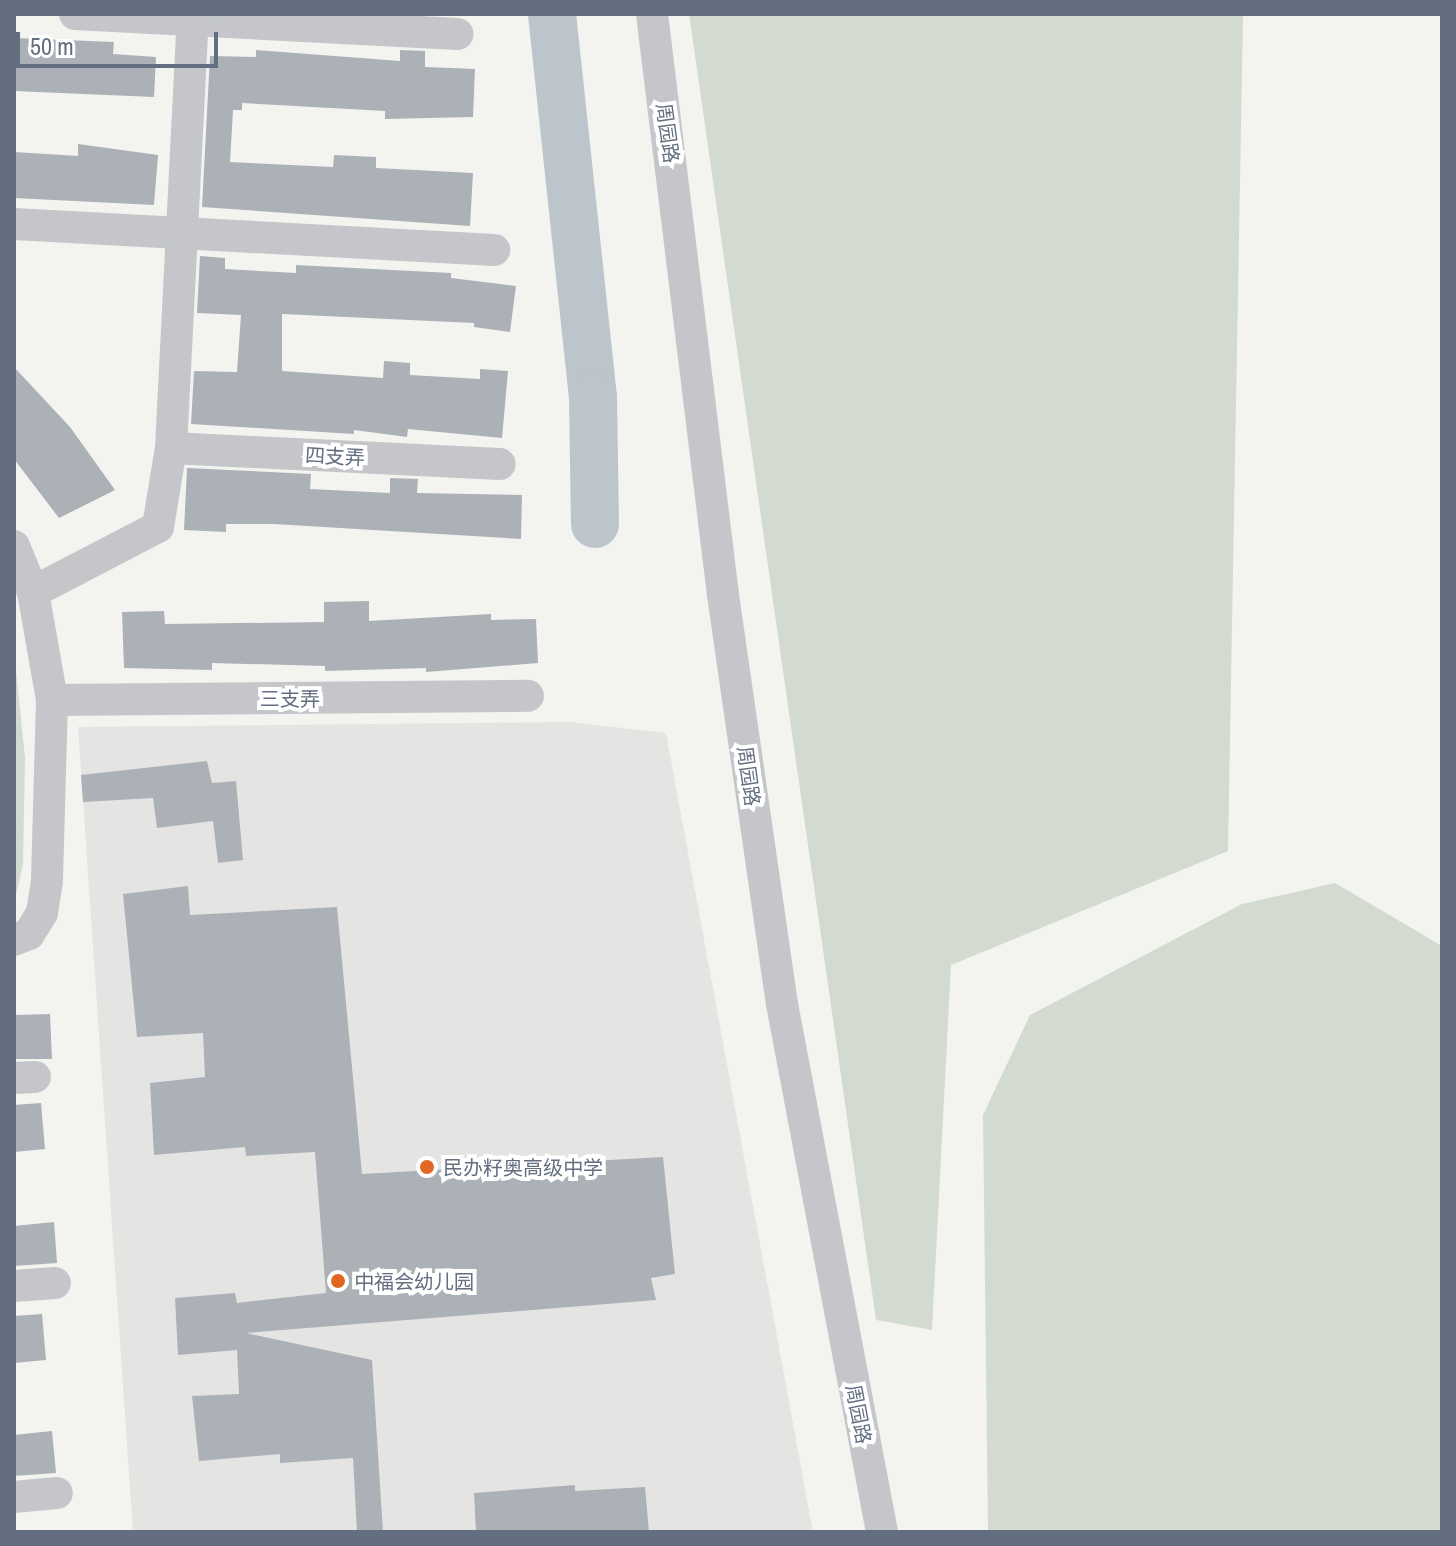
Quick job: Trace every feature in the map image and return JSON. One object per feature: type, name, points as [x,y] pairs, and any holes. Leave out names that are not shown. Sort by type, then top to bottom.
[{"type":"street","points":[[75,14],[193,16],[457,34]]},
{"type":"street","name":"周园路","points":[[652,14],[723,595],[782,1004],[882,1532]]},
{"type":"street","points":[[33,592],[158,527],[171,448],[193,16]]},
{"type":"street","points":[[14,224],[494,250]]},
{"type":"street","name":"四支弄","points":[[171,448],[500,464]]},
{"type":"street","points":[[14,546],[33,592],[52,700],[47,881],[42,913],[29,934],[14,940]]},
{"type":"street","name":"三支弄","points":[[52,700],[528,696]]},
{"type":"street","points":[[14,1286],[55,1283]]},
{"type":"street","points":[[14,1497],[57,1493]]},
{"type":"shaded area","points":[[689,14],[1243,14],[1228,851],[951,965],[932,1330],[876,1320]]},
{"type":"shaded area","points":[[14,650],[25,758],[23,865],[14,903]]},
{"type":"shaded area","name":"民办籽奥高级中学","points":[[570,722],[666,733],[813,1532],[133,1532],[78,727]]},
{"type":"shaded area","points":[[1335,883],[1442,946],[1442,1532],[988,1532],[983,1115],[1030,1015],[1242,904]]},
{"type":"building","points":[[14,38],[114,42],[113,54],[156,57],[154,97],[14,91]]},
{"type":"building","points":[[256,50],[400,61],[400,50],[425,51],[425,67],[475,69],[473,117],[385,119],[385,111],[242,103],[242,110],[233,110],[230,162],[333,167],[334,155],[376,157],[376,168],[473,173],[470,226],[202,207],[210,56],[256,57]]},
{"type":"building","points":[[78,144],[158,155],[154,205],[14,198],[14,152],[78,156]]},
{"type":"building","points":[[200,256],[225,258],[225,269],[296,273],[296,265],[451,273],[451,278],[516,286],[510,332],[474,327],[474,323],[282,314],[282,371],[383,378],[384,361],[410,363],[410,375],[480,379],[480,369],[508,371],[502,438],[408,429],[407,437],[354,430],[354,434],[191,424],[194,371],[237,372],[241,315],[197,313]]},
{"type":"building","points":[[14,367],[70,427],[115,490],[59,518],[14,459]]},
{"type":"building","points":[[187,468],[311,474],[310,489],[390,493],[390,478],[418,479],[417,493],[522,495],[521,539],[274,524],[226,524],[226,532],[184,530]]},
{"type":"building","points":[[369,601],[369,621],[491,614],[491,620],[536,619],[538,663],[426,672],[426,668],[325,671],[325,666],[212,663],[212,670],[124,668],[122,612],[164,611],[165,624],[324,622],[324,602]]},
{"type":"building","points":[[207,761],[212,783],[236,781],[243,860],[218,863],[213,821],[157,828],[153,798],[83,802],[81,775]]},
{"type":"building","points":[[188,886],[190,915],[337,907],[362,1174],[663,1157],[675,1274],[651,1278],[656,1300],[246,1333],[372,1360],[383,1532],[357,1532],[353,1458],[280,1463],[280,1454],[199,1461],[192,1396],[239,1394],[237,1350],[178,1355],[175,1298],[235,1293],[237,1303],[326,1293],[315,1152],[246,1156],[245,1147],[154,1155],[150,1083],[205,1077],[203,1033],[137,1037],[123,894]]},
{"type":"building","points":[[50,1014],[52,1059],[14,1059],[14,1015]]},
{"type":"building","points":[[41,1103],[45,1149],[14,1152],[14,1105]]},
{"type":"building","points":[[54,1222],[57,1263],[14,1266],[14,1226]]},
{"type":"building","points":[[42,1314],[46,1360],[14,1363],[14,1316]]},
{"type":"building","points":[[52,1431],[56,1473],[14,1476],[14,1435]]},
{"type":"building","points":[[575,1485],[575,1491],[645,1487],[649,1532],[476,1532],[474,1493]]},
{"type":"waterway","points":[[552,14],[593,397],[595,524]]},
{"type":"place","name":"民办籽奥高级中学","points":[[427,1167]]},
{"type":"place","name":"中福会幼儿园","points":[[338,1281]]}]
